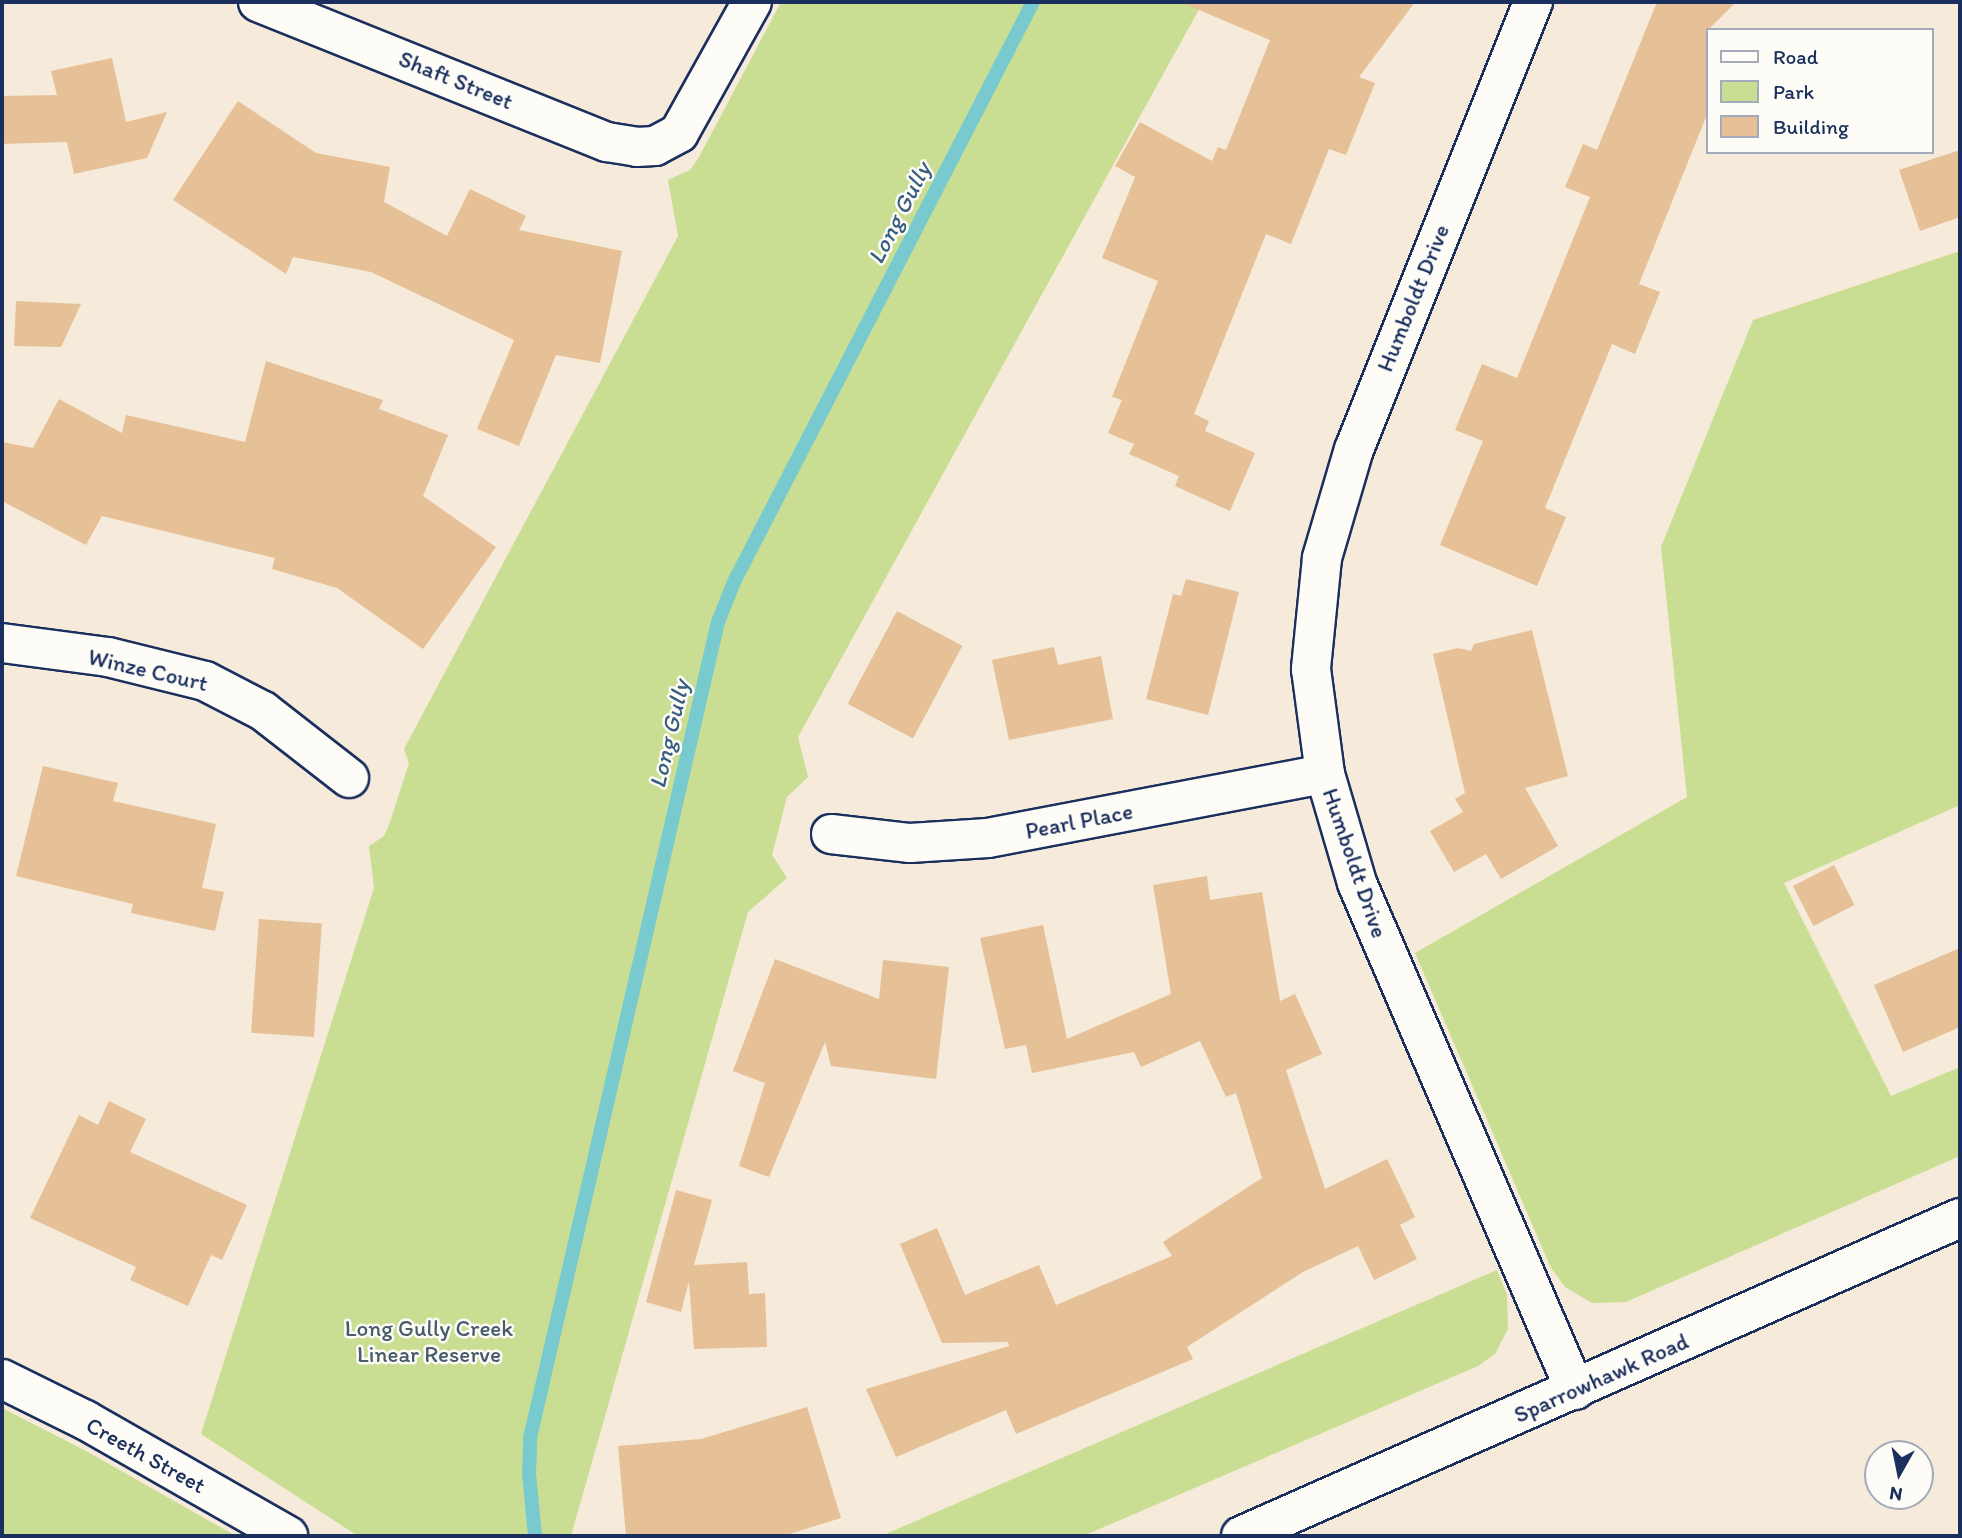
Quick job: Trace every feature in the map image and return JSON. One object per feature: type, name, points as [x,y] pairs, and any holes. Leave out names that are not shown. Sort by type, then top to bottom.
[{"type":"street","name":"Shaft Street","points":[[258,2],[607,142],[655,146],[678,133],[687,122],[752,2]]},
{"type":"street","name":"Humboldt Drive","points":[[1532,2],[1375,393],[1337,501],[1322,558],[1311,669],[1325,774],[1357,883],[1575,1390]]},
{"type":"street","name":"Winze Court","points":[[2,643],[108,657],[205,681],[263,711],[349,778]]},
{"type":"street","name":"Pearl Place","points":[[831,834],[911,843],[988,838],[1325,774]]},
{"type":"street","name":"Sparrowhawk Road","points":[[1241,1536],[1960,1218]]},
{"type":"street","name":"Creeth Street","points":[[2,1379],[85,1420],[288,1536]]},
{"type":"green space","name":"Long Gully Creek Linear Reserve","points":[[781,2],[1203,2],[798,737],[808,777],[787,797],[772,855],[787,878],[748,912],[571,1536],[358,1536],[201,1434],[374,888],[369,846],[384,836],[389,825],[409,763],[404,749],[678,236],[668,180],[690,170],[698,159]]},
{"type":"green space","points":[[1960,251],[1960,805],[1784,883],[1891,1096],[1960,1067],[1960,1156],[1626,1302],[1592,1303],[1565,1287],[1551,1268],[1415,953],[1687,797],[1661,547],[1753,320]]},
{"type":"green space","points":[[1497,1270],[1507,1295],[1508,1329],[1495,1354],[1478,1366],[1083,1536],[881,1536]]},
{"type":"green space","points":[[2,1408],[86,1451],[236,1536],[2,1536]]},
{"type":"building","points":[[1180,2],[1415,2],[1359,77],[1375,83],[1346,155],[1329,149],[1291,244],[1266,234],[1194,414],[1209,421],[1205,431],[1255,453],[1230,511],[1175,486],[1179,476],[1129,454],[1134,444],[1108,433],[1122,400],[1112,397],[1158,281],[1102,258],[1135,177],[1115,166],[1140,122],[1212,161],[1218,147],[1226,150],[1270,40]]},
{"type":"building","points":[[1657,2],[1736,2],[1710,28],[1706,28],[1706,117],[1639,284],[1660,292],[1635,354],[1612,344],[1545,508],[1566,517],[1537,586],[1440,545],[1483,441],[1455,430],[1482,364],[1517,378],[1590,197],[1565,187],[1583,144],[1597,150]]},
{"type":"building","points":[[112,58],[126,122],[167,112],[147,158],[74,174],[67,142],[2,144],[2,96],[57,95],[51,71]]},
{"type":"building","points":[[238,101],[316,153],[390,167],[384,202],[447,236],[470,189],[526,216],[519,230],[622,251],[600,363],[556,355],[519,446],[477,429],[514,340],[371,272],[293,257],[286,274],[173,200]]},
{"type":"building","points":[[1960,150],[1960,217],[1920,231],[1899,170]]},
{"type":"building","points":[[16,301],[81,304],[61,347],[14,346]]},
{"type":"building","points":[[266,361],[383,400],[379,409],[448,435],[423,496],[496,547],[423,649],[337,588],[272,569],[275,558],[102,516],[86,545],[2,501],[2,442],[33,448],[59,399],[122,433],[126,415],[245,442]]},
{"type":"building","points":[[1186,579],[1239,592],[1208,715],[1146,699],[1173,594],[1181,596]]},
{"type":"building","points":[[897,611],[962,646],[913,738],[848,704]]},
{"type":"building","points":[[1532,630],[1568,776],[1525,788],[1558,846],[1501,879],[1486,854],[1454,872],[1430,831],[1463,812],[1455,799],[1465,793],[1433,654],[1458,648],[1471,651],[1474,644]]},
{"type":"building","points":[[1054,647],[1058,665],[1101,656],[1113,719],[1009,740],[992,660]]},
{"type":"building","points":[[43,766],[118,783],[113,801],[216,824],[202,888],[224,892],[215,931],[131,913],[133,904],[16,876]]},
{"type":"building","points":[[1834,865],[1854,905],[1813,926],[1793,886]]},
{"type":"building","points":[[1207,876],[1210,900],[1262,892],[1280,1001],[1295,994],[1322,1054],[1286,1070],[1325,1189],[1387,1159],[1415,1217],[1400,1225],[1417,1259],[1374,1280],[1358,1246],[1303,1272],[1187,1347],[1193,1359],[1016,1434],[1006,1410],[896,1457],[866,1389],[1009,1346],[1008,1342],[942,1343],[900,1244],[937,1228],[965,1295],[1039,1265],[1056,1305],[1172,1256],[1163,1242],[1262,1178],[1236,1093],[1226,1097],[1200,1041],[1141,1067],[1134,1052],[1032,1073],[1026,1045],[1005,1049],[980,938],[1043,925],[1067,1039],[1171,994],[1153,885]]},
{"type":"building","points":[[259,919],[322,923],[314,1037],[251,1033]]},
{"type":"building","points":[[1960,948],[1960,1027],[1903,1052],[1874,985]]},
{"type":"building","points":[[775,959],[879,999],[883,960],[949,967],[936,1079],[831,1066],[825,1042],[769,1177],[739,1166],[765,1083],[733,1071]]},
{"type":"building","points":[[109,1101],[146,1119],[130,1152],[247,1205],[222,1260],[211,1255],[188,1306],[130,1280],[136,1267],[30,1218],[79,1115],[98,1125]]},
{"type":"building","points":[[676,1190],[712,1200],[694,1265],[747,1262],[749,1294],[765,1293],[767,1347],[694,1349],[689,1281],[681,1312],[646,1302]]},
{"type":"building","points":[[807,1407],[841,1518],[783,1536],[626,1536],[618,1446],[701,1439]]},
{"type":"waterway","name":"Long Gully","points":[[535,1536],[529,1474],[530,1438],[718,622],[734,582],[1033,2]]}]
